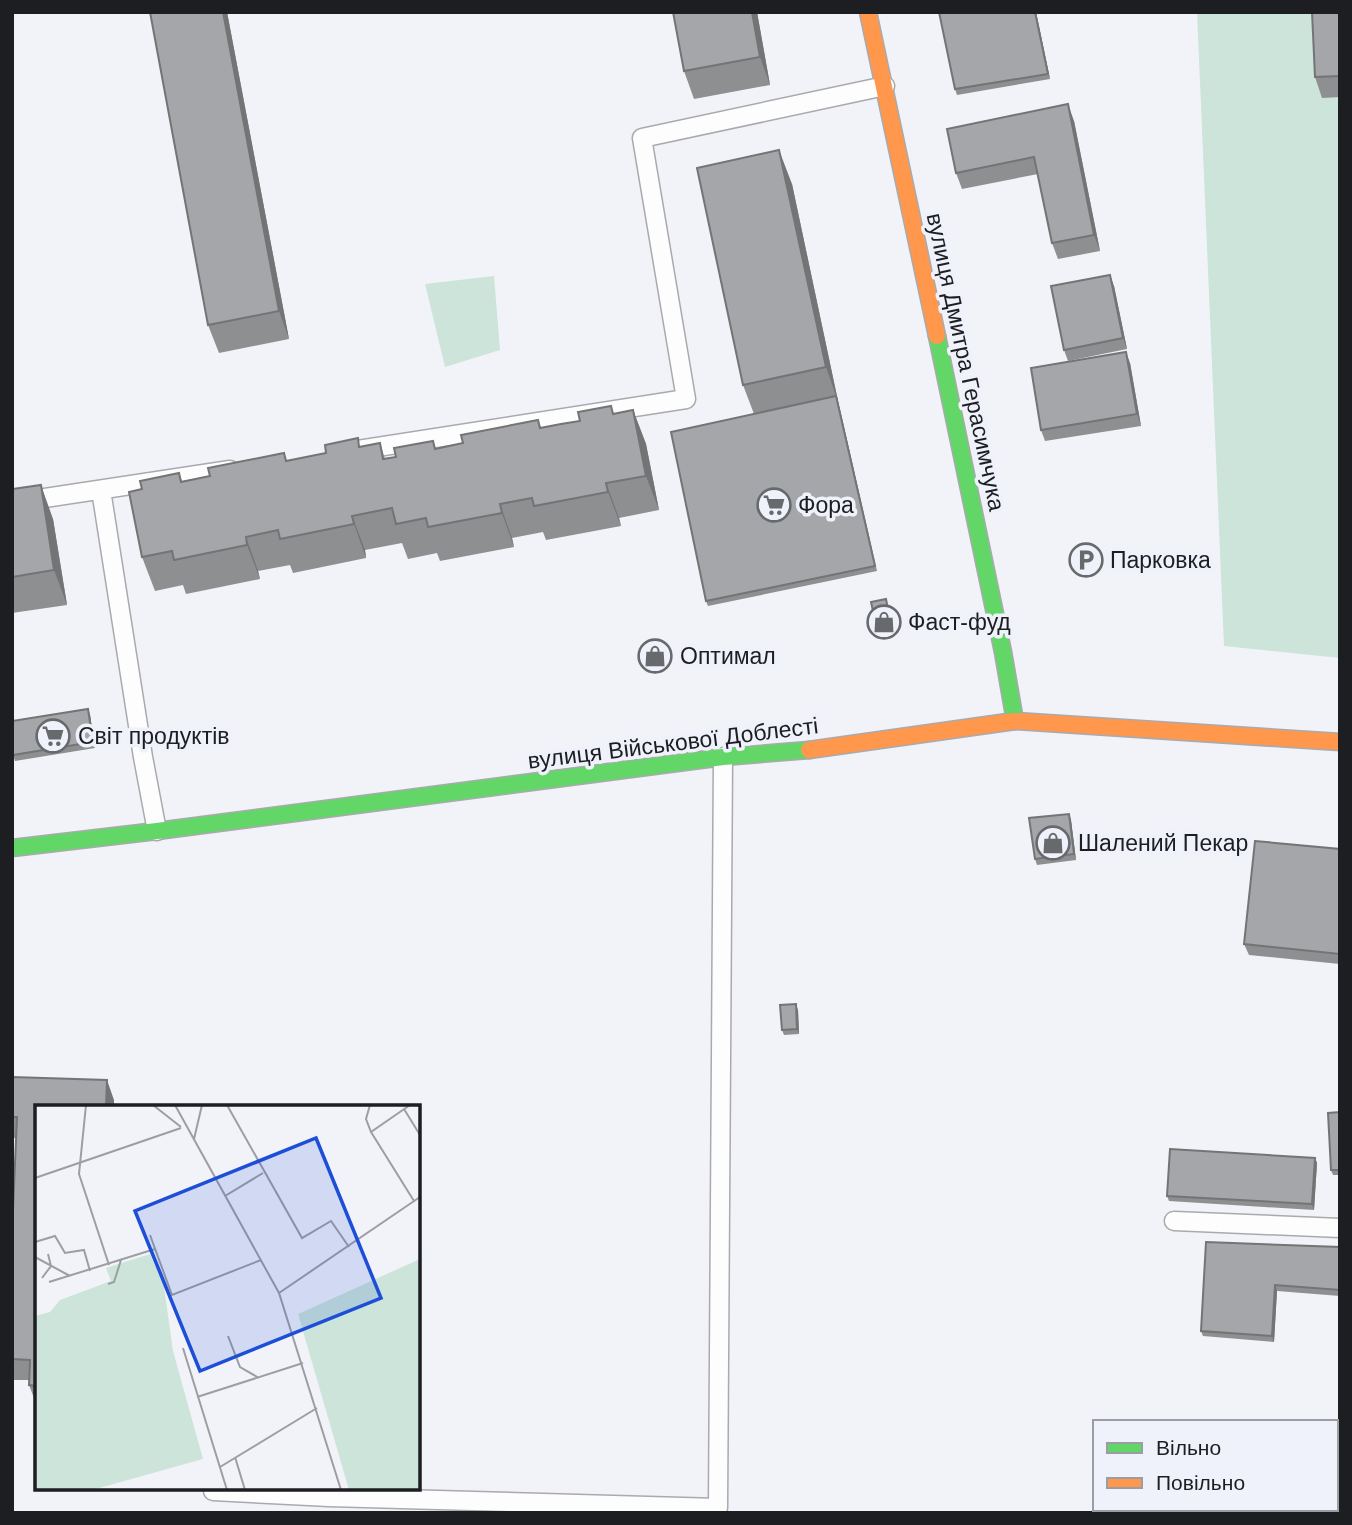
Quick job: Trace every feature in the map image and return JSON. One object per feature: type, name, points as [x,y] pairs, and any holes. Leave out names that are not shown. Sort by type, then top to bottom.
[{"type":"street","name":"вулиця Дмитра Герасимчука","points":[[868,12],[1016,721]]},
{"type":"street","name":"вулиця Військової Доблесті","points":[[12,848],[723,757],[792,752],[1016,721],[1340,742]]},
{"type":"lane","points":[[336,454],[686,398],[642,138],[885,86]]},
{"type":"lane","points":[[12,503],[253,467]]},
{"type":"lane","points":[[102,491],[157,831]]},
{"type":"lane","points":[[213,1491],[329,1505],[718,1508],[723,757]]},
{"type":"lane","points":[[1174,1221],[1340,1228]]},
{"type":"green space","points":[[1197,12],[1340,12],[1340,658],[1224,646]]},
{"type":"green space","points":[[494,276],[500,350],[445,367],[425,284]]},
{"type":"building","points":[[150,12],[223,12],[279,311],[208,325]]},
{"type":"building","points":[[673,12],[752,12],[760,57],[684,71]]},
{"type":"building","points":[[939,12],[1035,12],[1048,74],[955,89]]},
{"type":"building","points":[[1312,12],[1340,12],[1340,76],[1315,77]]},
{"type":"building","points":[[1068,104],[1094,235],[1052,243],[1034,157],[956,173],[947,129]]},
{"type":"building","points":[[779,150],[826,367],[743,385],[697,168]]},
{"type":"building","points":[[1110,275],[1123,338],[1064,350],[1051,286]]},
{"type":"building","points":[[1126,352],[1137,414],[1041,430],[1031,368]]},
{"type":"building","name":"Фора","points":[[836,396],[875,566],[706,601],[671,432]]},
{"type":"building","points":[[611,406],[613,414],[633,410],[646,476],[606,483],[608,492],[534,506],[532,498],[500,504],[502,513],[428,527],[426,518],[396,524],[392,508],[352,516],[354,524],[280,539],[278,530],[246,537],[247,545],[174,560],[172,551],[142,557],[129,492],[142,489],[140,481],[179,473],[181,482],[210,476],[208,468],[284,453],[286,461],[326,453],[325,445],[358,438],[359,447],[380,443],[383,459],[396,457],[394,448],[433,441],[435,449],[463,443],[461,435],[538,420],[540,428],[580,421],[578,412]]},
{"type":"building","points":[[41,485],[54,570],[12,577],[12,489]]},
{"type":"building","name":"Фаст-фуд","points":[[886,599],[892,630],[878,633],[871,602]]},
{"type":"building","name":"Світ продуктів","points":[[88,709],[93,742],[13,755],[12,721]]},
{"type":"building","points":[[1069,814],[1074,854],[1035,859],[1029,818]]},
{"type":"building","points":[[1255,841],[1340,849],[1340,954],[1244,944]]},
{"type":"building","points":[[796,1004],[797,1029],[782,1030],[780,1005]]},
{"type":"building","points":[[12,1077],[107,1080],[106,1105],[35,1105],[35,1386],[29,1385],[30,1360],[12,1359],[12,1232],[17,1117],[12,1117]]},
{"type":"building","points":[[1340,1112],[1340,1170],[1331,1170],[1328,1113]]},
{"type":"building","points":[[1170,1149],[1315,1158],[1312,1204],[1167,1196]]},
{"type":"building","points":[[1206,1242],[1340,1247],[1340,1290],[1275,1285],[1272,1336],[1201,1331]]},
{"type":"traffic: fast","points":[[937,336],[1015,721]]},
{"type":"traffic: fast","points":[[12,848],[723,757],[809,750]]},
{"type":"traffic: slow","points":[[868,12],[937,336]]},
{"type":"traffic: slow","points":[[809,750],[1015,721],[1340,742]]},
{"type":"place","name":"Фора","points":[[774,505]]},
{"type":"place","name":"Парковка","points":[[1086,560]]},
{"type":"place","name":"Фаст-фуд","points":[[884,622]]},
{"type":"place","name":"Оптимал","points":[[655,656]]},
{"type":"place","name":"Світ продуктів","points":[[53,736]]},
{"type":"place","name":"Шалений Пекар","points":[[1053,843]]}]
